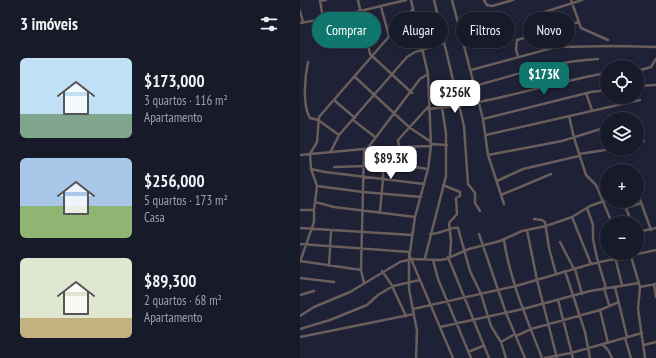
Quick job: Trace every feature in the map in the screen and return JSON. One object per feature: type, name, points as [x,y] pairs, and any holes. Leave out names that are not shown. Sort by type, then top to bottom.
[{"type":"street","points":[[322,12],[320,1],[326,0]]},
{"type":"street","points":[[358,0],[360,12],[406,0]]},
{"type":"street","points":[[411,0],[428,74],[428,108],[431,144],[428,169],[415,217],[409,253],[410,298],[416,331],[416,358]]},
{"type":"street","points":[[434,0],[437,12]]},
{"type":"street","points":[[452,0],[483,119],[488,155],[504,204]]},
{"type":"street","points":[[484,0],[487,5],[492,6],[513,0]]},
{"type":"street","points":[[543,12],[572,1],[582,0]]},
{"type":"street","points":[[572,1],[581,28],[608,40]]},
{"type":"street","points":[[361,270],[300,262],[312,228],[317,186],[311,169],[310,154],[316,142],[318,120],[373,57],[389,36],[381,7]]},
{"type":"street","points":[[410,12],[413,9]]},
{"type":"street","points":[[300,11],[301,22],[312,20]]},
{"type":"street","points":[[518,57],[516,49],[517,40],[579,22]]},
{"type":"street","points":[[471,70],[534,52],[564,46],[656,47]]},
{"type":"street","points":[[368,48],[373,57],[412,93]]},
{"type":"street","points":[[331,151],[339,135],[354,119],[374,93],[410,54],[429,48]]},
{"type":"street","points":[[445,48],[466,138],[468,184],[475,193],[475,203],[480,211]]},
{"type":"street","points":[[644,69],[651,67],[656,58]]},
{"type":"street","points":[[455,88],[475,85],[580,60],[598,60]]},
{"type":"street","points":[[308,62],[305,88],[307,110],[310,118],[318,120],[339,135]]},
{"type":"street","points":[[364,283],[361,270],[365,149],[412,93],[420,79],[428,74]]},
{"type":"street","points":[[399,147],[398,140],[428,108],[459,106],[560,82],[600,74]]},
{"type":"street","points":[[355,77],[409,127],[431,144]]},
{"type":"street","points":[[644,86],[656,85]]},
{"type":"street","points":[[483,119],[586,93],[600,91]]},
{"type":"street","points":[[586,93],[592,110]]},
{"type":"street","points":[[426,258],[430,234],[446,176],[447,145],[440,95]]},
{"type":"street","points":[[334,100],[374,137]]},
{"type":"street","points":[[486,134],[621,104]]},
{"type":"street","points":[[570,116],[574,138],[586,175],[596,186],[600,196]]},
{"type":"street","points":[[488,155],[574,138],[600,129]]},
{"type":"street","points":[[372,142],[374,148]]},
{"type":"street","points":[[300,155],[331,151],[431,144],[447,145]]},
{"type":"street","points":[[380,211],[384,179],[384,148]]},
{"type":"street","points":[[497,181],[523,170],[579,155],[600,151]]},
{"type":"street","points":[[334,167],[384,164],[428,169]]},
{"type":"street","points":[[311,169],[424,184]]},
{"type":"street","points":[[501,195],[552,174]]},
{"type":"street","points":[[317,186],[381,194],[421,197]]},
{"type":"street","points":[[443,186],[460,192],[460,196],[456,198],[457,214],[449,221],[451,241],[449,256],[472,320],[489,358]]},
{"type":"street","points":[[315,202],[334,208],[380,211],[415,217]]},
{"type":"street","points":[[300,316],[314,307],[350,292],[382,271],[400,262],[410,259],[426,258],[440,260],[464,251],[504,240],[527,230],[546,226],[572,217],[600,202]]},
{"type":"street","points":[[587,208],[593,225],[593,239],[609,305]]},
{"type":"street","points":[[626,208],[629,216]]},
{"type":"street","points":[[643,208],[651,230]]},
{"type":"street","points":[[300,210],[314,210]]},
{"type":"street","points":[[572,217],[591,264]]},
{"type":"street","points":[[534,219],[542,220],[546,226],[549,248],[556,274]]},
{"type":"street","points":[[430,234],[442,233],[455,227],[458,228],[470,271],[481,294],[488,317],[501,342],[506,358]]},
{"type":"street","points":[[300,228],[412,236]]},
{"type":"street","points":[[644,231],[656,228]]},
{"type":"street","points":[[329,266],[331,230]]},
{"type":"street","points":[[527,230],[537,280],[557,357]]},
{"type":"street","points":[[478,234],[506,313],[525,358]]},
{"type":"street","points":[[504,240],[510,269],[523,310],[542,358]]},
{"type":"street","points":[[560,242],[574,269],[582,294]]},
{"type":"street","points":[[300,244],[409,253]]},
{"type":"street","points":[[644,252],[656,250]]},
{"type":"street","points":[[410,259],[453,358]]},
{"type":"street","points":[[433,260],[438,279],[449,302],[471,358]]},
{"type":"street","points":[[413,309],[516,286],[606,260]]},
{"type":"street","points":[[616,260],[622,285]]},
{"type":"street","points":[[632,260],[640,287],[638,309],[645,358]]},
{"type":"street","points":[[382,271],[392,287],[406,316]]},
{"type":"street","points":[[565,271],[585,332],[590,358]]},
{"type":"street","points":[[300,278],[334,282]]},
{"type":"street","points":[[300,329],[330,320],[359,308],[392,287],[409,281],[420,280]]},
{"type":"street","points":[[440,327],[523,310],[605,288],[639,283]]},
{"type":"street","points":[[640,287],[655,284],[656,297]]},
{"type":"street","points":[[615,287],[631,358]]},
{"type":"street","points":[[300,294],[314,291]]},
{"type":"street","points":[[558,300],[573,358]]},
{"type":"street","points":[[501,342],[531,329],[548,326],[579,315],[600,310],[619,302]]},
{"type":"street","points":[[600,310],[608,343]]},
{"type":"street","points":[[300,337],[414,314]]},
{"type":"street","points":[[546,358],[557,357],[642,333]]},
{"type":"street","points":[[644,345],[656,342]]},
{"type":"street","points":[[603,345],[608,350],[612,358]]},
{"type":"street","points":[[468,352],[483,346]]}]
